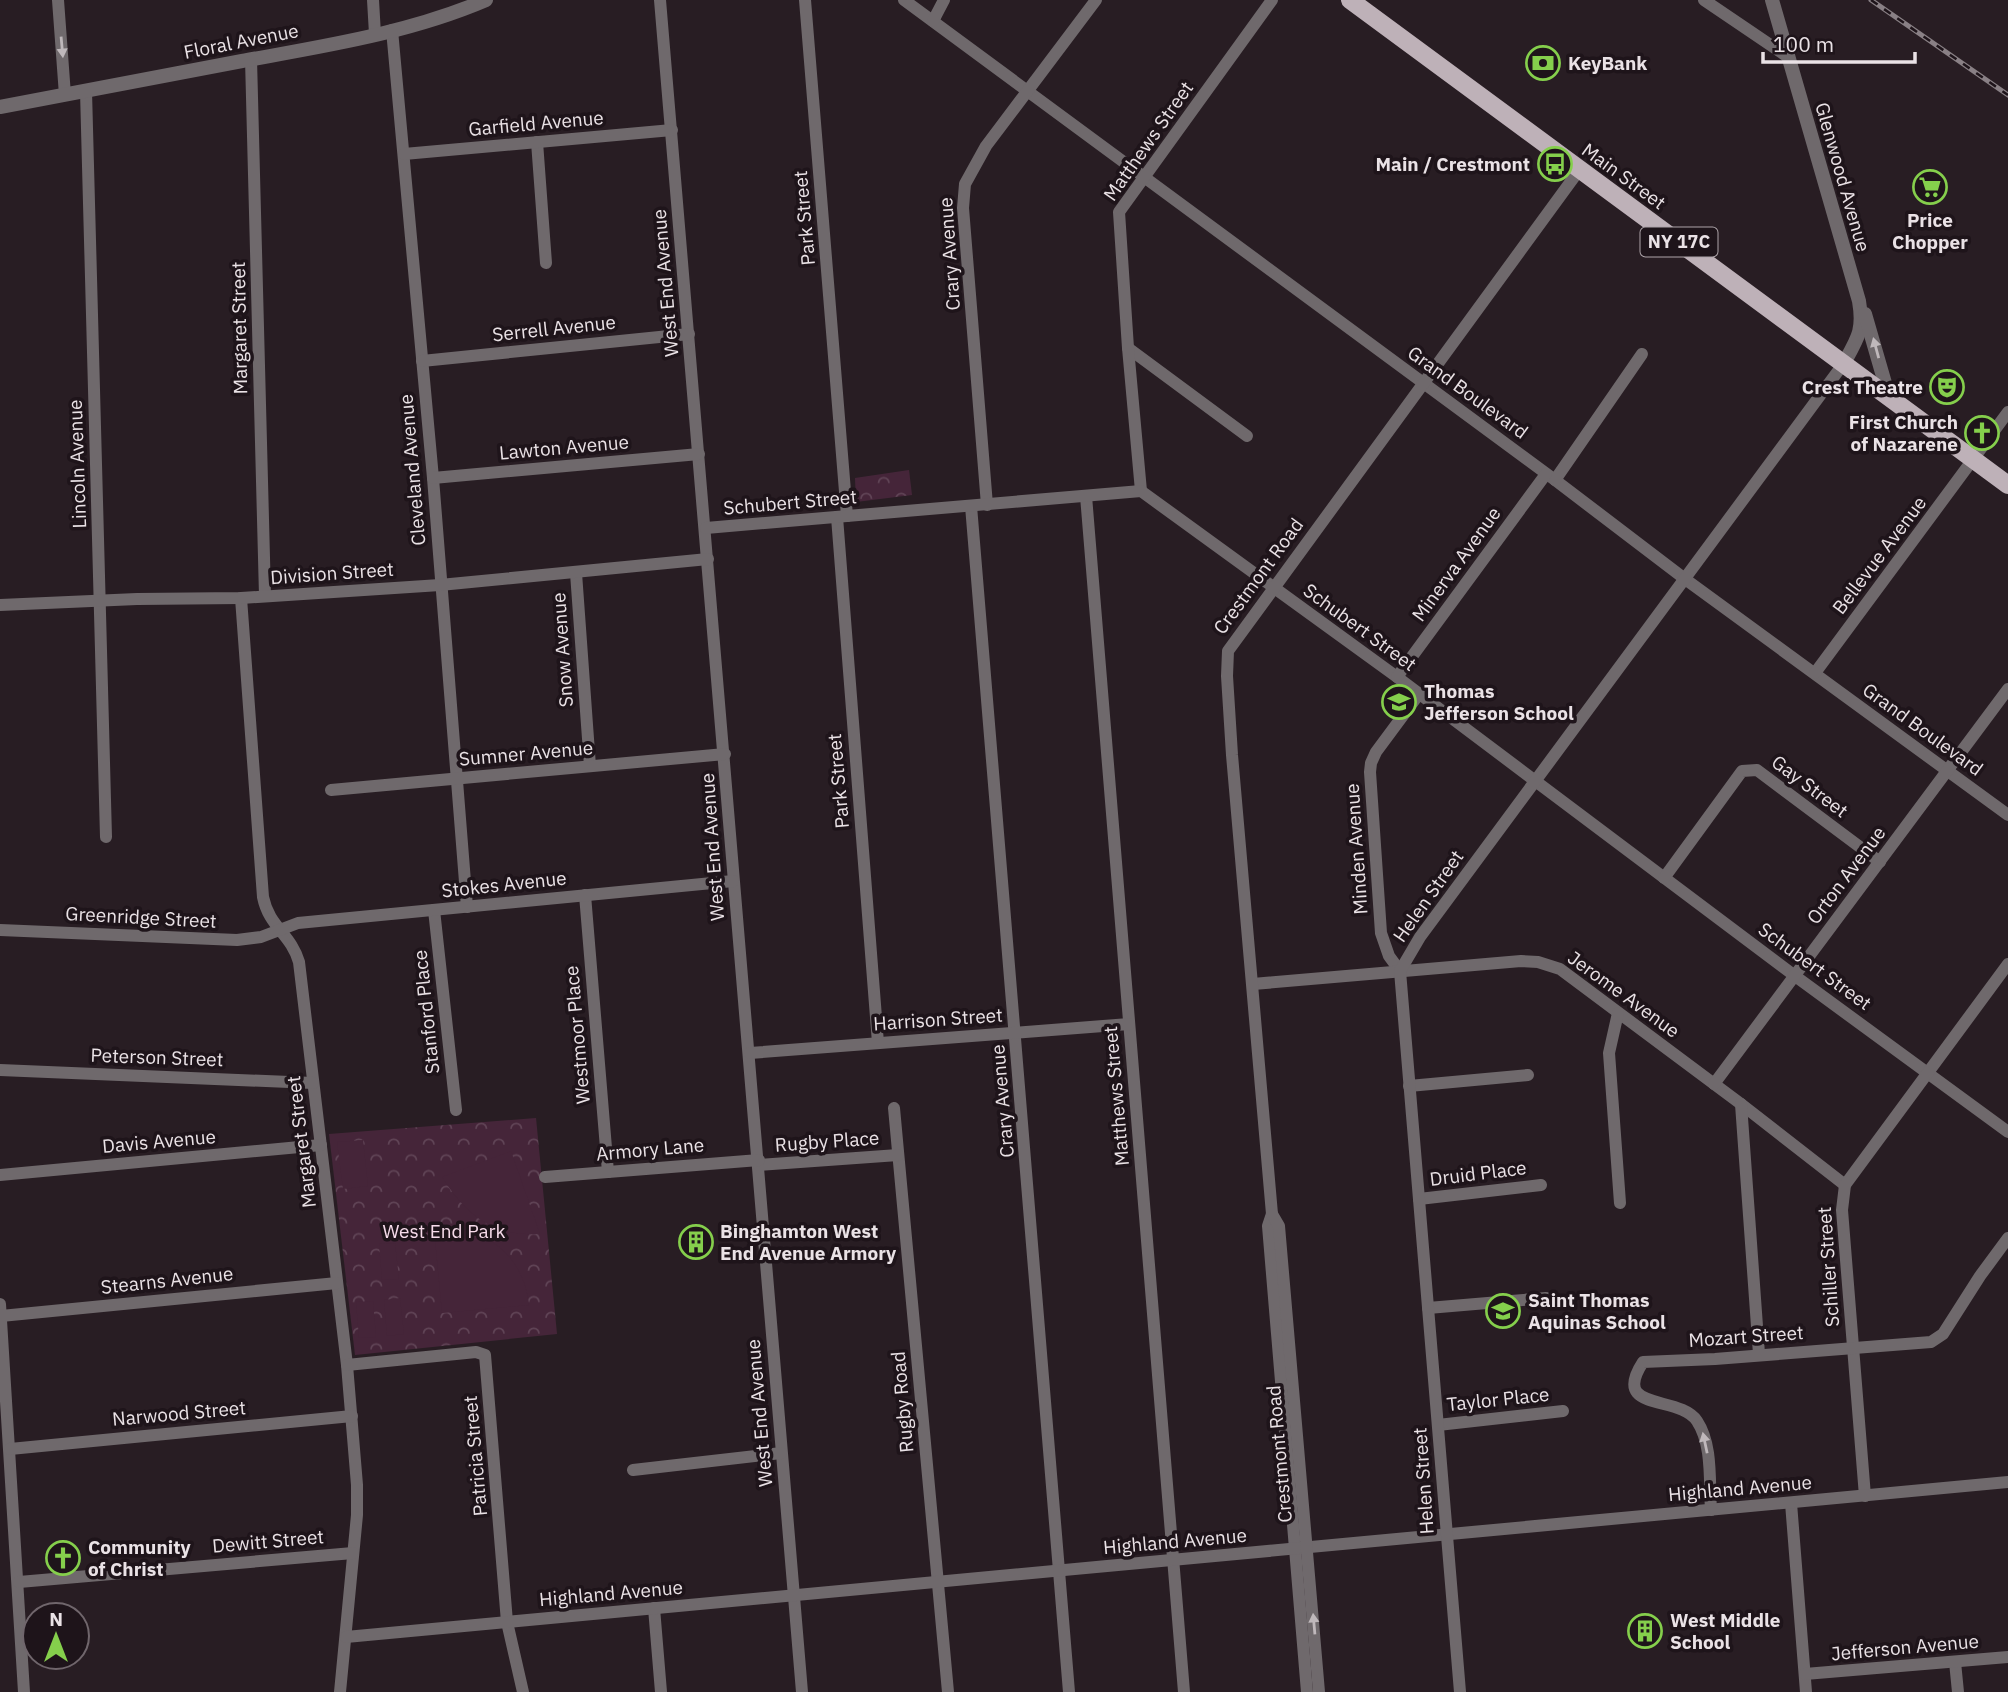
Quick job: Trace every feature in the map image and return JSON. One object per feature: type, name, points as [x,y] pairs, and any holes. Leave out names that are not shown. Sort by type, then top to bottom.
[{"type":"main road","name":"Main Street","points":[[1350,0],[2008,485]]},
{"type":"street","points":[[58,0],[65,94]]},
{"type":"street","points":[[373,0],[375,34]]},
{"type":"street","name":"Floral Avenue","points":[[0,107],[375,34],[447,16],[486,0]]},
{"type":"street","name":"West End Avenue","points":[[660,0],[802,1692]]},
{"type":"street","name":"Park Street","points":[[805,0],[878,1043]]},
{"type":"street","name":"Grand Boulevard","points":[[904,0],[2008,815]]},
{"type":"street","points":[[933,21],[944,0]]},
{"type":"street","name":"Crary Avenue","points":[[987,505],[963,194],[968,175],[986,146],[1096,0]]},
{"type":"street","name":"Matthews Street","points":[[1141,491],[1118,219],[1122,206],[1272,0]]},
{"type":"street","points":[[1704,0],[1788,57]]},
{"type":"street","name":"Glenwood Avenue","points":[[1772,0],[1859,301],[1861,331],[1844,363]]},
{"type":"street","name":"Cleveland Avenue","points":[[392,30],[433,478],[467,906]]},
{"type":"street","name":"Margaret Street","points":[[251,59],[265,596]]},
{"type":"street","name":"Lincoln Avenue","points":[[86,91],[106,837]]},
{"type":"street","name":"Garfield Avenue","points":[[404,154],[672,130]]},
{"type":"street","points":[[537,142],[546,263]]},
{"type":"street","name":"Crestmont Road","points":[[1319,1692],[1301,1548],[1268,1226],[1272,1214],[1232,755],[1228,650],[1580,169]]},
{"type":"street","points":[[1859,301],[1874,339],[1889,397]]},
{"type":"street","name":"Serrell Avenue","points":[[422,361],[689,334]]},
{"type":"street","points":[[1128,348],[1247,436]]},
{"type":"street","name":"Minerva Avenue","points":[[1397,677],[1642,354]]},
{"type":"street","name":"Helen Street","points":[[1460,1692],[1400,971],[1420,937],[1844,363]]},
{"type":"street","name":"Bellevue Avenue","points":[[1815,673],[2008,412]]},
{"type":"street","name":"Lawton Avenue","points":[[433,478],[699,454]]},
{"type":"street","name":"Schubert Street","points":[[706,527],[1141,491],[1397,677],[2008,1132]]},
{"type":"street","name":"Matthews Street","points":[[1086,496],[1184,1692]]},
{"type":"street","name":"Crary Avenue","points":[[971,506],[1069,1692]]},
{"type":"street","name":"Division Street","points":[[0,605],[241,598],[576,573],[708,559]]},
{"type":"street","name":"Snow Avenue","points":[[576,573],[590,766]]},
{"type":"street","name":"Margaret Street","points":[[241,598],[263,897],[271,920],[294,947],[299,962],[352,1416],[357,1515],[340,1692]]},
{"type":"street","name":"Orton Avenue","points":[[1714,1084],[2008,689]]},
{"type":"street","name":"Minden Avenue","points":[[1400,971],[1389,956],[1381,933],[1370,772],[1376,752],[1419,694]]},
{"type":"street","name":"Sumner Avenue","points":[[331,790],[725,754]]},
{"type":"street","name":"Gay Street","points":[[1664,878],[1742,771],[1751,769],[1758,770],[1880,862]]},
{"type":"street","name":"Stokes Avenue","points":[[279,929],[298,923],[733,881]]},
{"type":"street","name":"Westmoor Place","points":[[585,895],[608,1172]]},
{"type":"street","name":"Stanford Place","points":[[434,910],[456,1110]]},
{"type":"street","name":"Greenridge Street","points":[[0,930],[237,940],[261,937],[279,929]]},
{"type":"street","name":"Jerome Avenue","points":[[1253,984],[1521,961],[1538,962],[1560,969],[1845,1185]]},
{"type":"street","name":"Schiller Street","points":[[1865,1496],[1842,1210],[1845,1185],[2008,964]]},
{"type":"street","points":[[1618,1013],[1609,1053],[1620,1203]]},
{"type":"street","name":"Harrison Street","points":[[750,1053],[1129,1024]]},
{"type":"street","name":"Peterson Street","points":[[0,1070],[313,1083]]},
{"type":"street","points":[[1409,1086],[1528,1075]]},
{"type":"street","points":[[1741,1104],[1759,1354]]},
{"type":"street","name":"Rugby Road","points":[[894,1108],[948,1692]]},
{"type":"street","name":"Davis Avenue","points":[[0,1175],[321,1145]]},
{"type":"street","name":"Rugby Place","points":[[759,1163],[898,1155]]},
{"type":"street","name":"Armory Lane","points":[[545,1177],[759,1163]]},
{"type":"street","name":"Druid Place","points":[[1419,1199],[1541,1185]]},
{"type":"street","name":"Mozart Street","points":[[1711,1510],[1707,1444],[1695,1418],[1687,1411],[1646,1401],[1634,1387],[1634,1376],[1643,1362],[1936,1340],[1943,1334],[2008,1238]]},
{"type":"street","name":"Stearns Avenue","points":[[1,1316],[337,1283]]},
{"type":"street","points":[[1428,1308],[1546,1298]]},
{"type":"street","points":[[0,1304],[24,1692]]},
{"type":"street","name":"Patricia Street","points":[[347,1365],[476,1352],[485,1355],[507,1622],[523,1692]]},
{"type":"street","name":"Taylor Place","points":[[1438,1425],[1563,1411]]},
{"type":"street","name":"Narwood Street","points":[[10,1449],[352,1416]]},
{"type":"street","points":[[633,1470],[781,1453]]},
{"type":"street","name":"Highland Avenue","points":[[346,1637],[2008,1482]]},
{"type":"street","points":[[1791,1503],[1807,1692]]},
{"type":"street","name":"Crestmont Road","points":[[1301,1548],[1307,1692]]},
{"type":"street","name":"Dewitt Street","points":[[19,1582],[353,1553]]},
{"type":"street","points":[[654,1608],[661,1692]]},
{"type":"street","name":"Jefferson Avenue","points":[[1805,1674],[2008,1657]]},
{"type":"street","points":[[1955,1662],[1958,1692]]},
{"type":"green space","points":[[909,470],[912,495],[856,502],[855,478]]},
{"type":"green space","name":"West End Park","points":[[536,1118],[557,1334],[355,1355],[329,1134]]},
{"type":"green space","points":[[363,1140],[368,1186],[343,1189],[337,1142]]},
{"type":"green space","points":[[511,1151],[540,1234],[508,1231],[482,1221],[461,1203],[442,1177]]},
{"type":"green space","points":[[449,1228],[479,1235],[504,1251],[521,1275],[529,1305],[442,1313],[434,1229]]},
{"type":"green space","points":[[395,1243],[399,1279],[382,1280],[379,1244]]},
{"type":"green space","points":[[400,1298],[404,1334],[387,1336],[384,1300]]},
{"type":"green space","points":[[373,1301],[376,1337],[359,1338],[356,1302]]},
{"type":"railway","points":[[1871,0],[2008,95]]},
{"type":"place","name":"KeyBank","points":[[1543,63]]},
{"type":"place","name":"Main / Crestmont","points":[[1555,164]]},
{"type":"place","name":"Price Chopper","points":[[1930,187]]},
{"type":"place","name":"Crest Theatre","points":[[1947,387]]},
{"type":"place","name":"First Church of Nazarene","points":[[1982,433]]},
{"type":"place","name":"Thomas Jefferson School","points":[[1399,702]]},
{"type":"place","name":"Binghamton West End Avenue Armory","points":[[696,1242]]},
{"type":"place","name":"Saint Thomas Aquinas School","points":[[1503,1311]]},
{"type":"place","name":"Community of Christ","points":[[63,1558]]},
{"type":"place","name":"West Middle School","points":[[1645,1631]]}]
